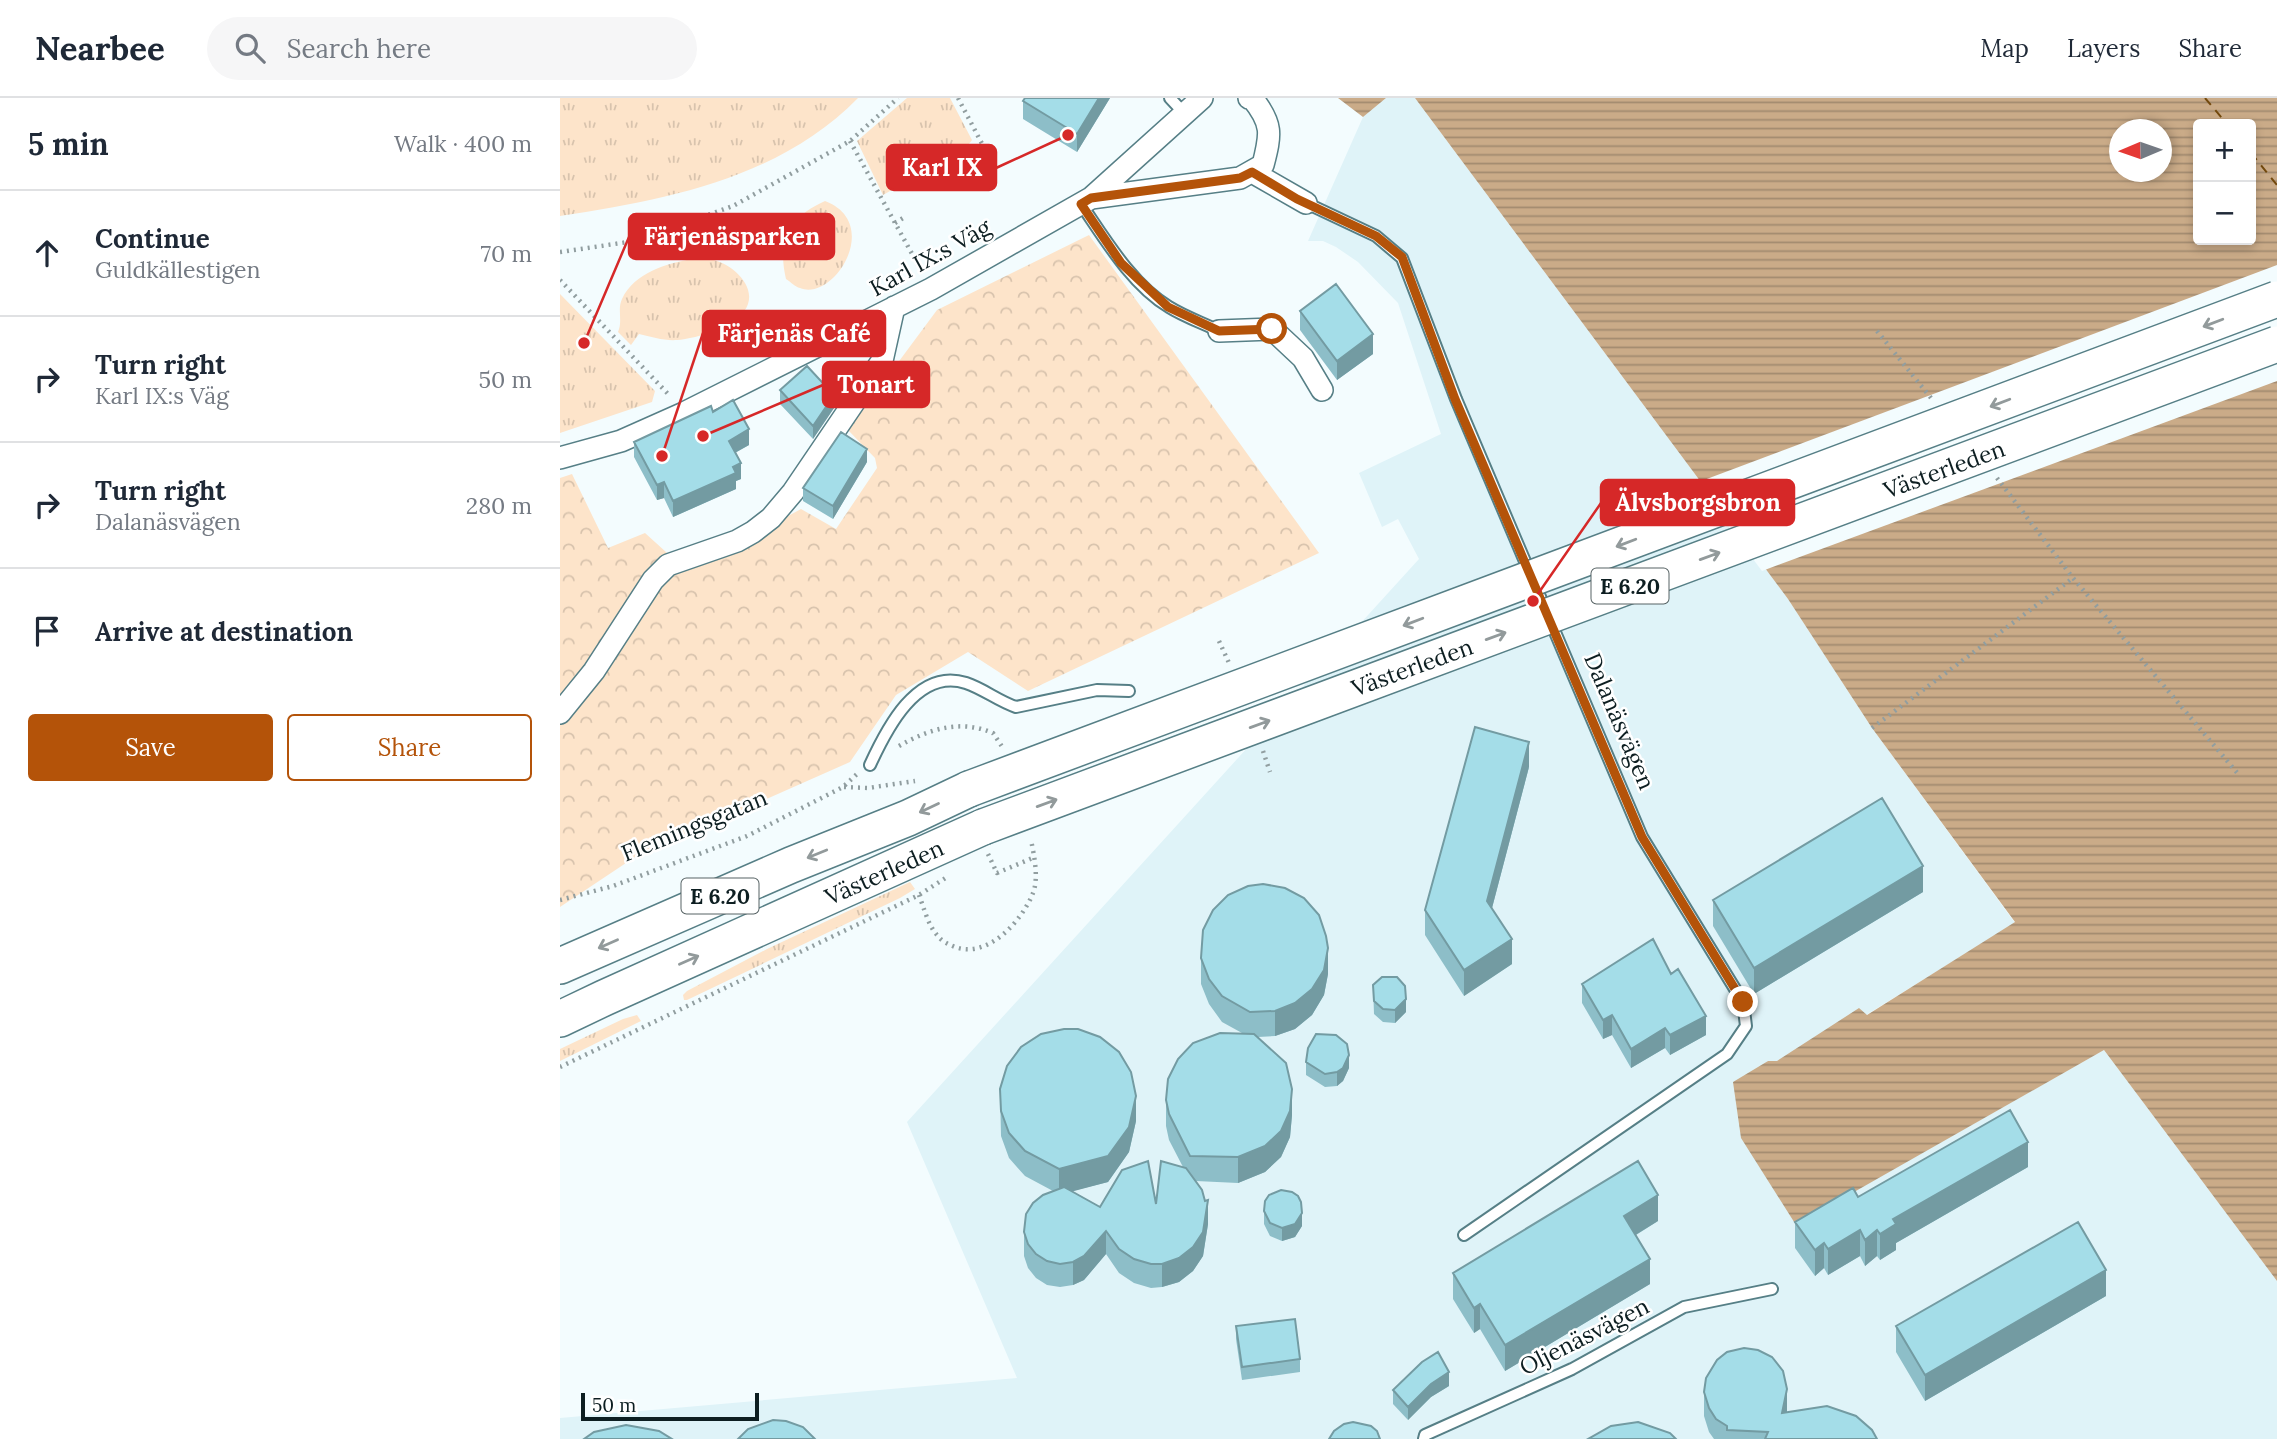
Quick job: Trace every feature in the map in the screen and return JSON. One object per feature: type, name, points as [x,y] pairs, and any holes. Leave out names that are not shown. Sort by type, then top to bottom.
[{"type":"highway","name":"Västerleden","points":[[560,966],[791,865],[908,818],[969,789],[2277,299]]},
{"type":"highway","name":"Västerleden","points":[[560,1019],[604,998],[986,840],[2277,344]]},
{"type":"street","name":"Karl IX:s Väg","points":[[560,458],[621,441],[684,413],[931,289],[1086,201],[1177,106],[1202,98]]},
{"type":"street","points":[[1249,98],[1252,98],[1267,116],[1269,141],[1263,165],[1252,172]]},
{"type":"street","name":"Karl IX:s Väg","points":[[1086,201],[1240,178],[1252,172]]},
{"type":"street","name":"Dalanäsvägen","points":[[1252,172],[1306,203]]},
{"type":"street","points":[[560,713],[594,671],[653,580],[668,565],[737,541],[753,532],[771,517],[793,492],[882,362],[894,307]]},
{"type":"street","points":[[1219,331],[1272,329],[1303,358],[1322,390]]},
{"type":"lane","points":[[1086,201],[1121,263],[1168,307],[1219,331]]},
{"type":"lane","name":"Dalanäsvägen","points":[[1306,203],[1376,236],[1402,257],[1455,399],[1642,837],[1743,1002],[1746,1026],[1727,1054],[1464,1236]]},
{"type":"lane","points":[[870,765],[888,726],[904,706],[935,684],[957,681],[968,684],[1016,707],[1097,690],[1129,691]]},
{"type":"lane","name":"Oljenäsvägen","points":[[1424,1439],[1425,1435],[1572,1369],[1684,1307],[1772,1289]]},
{"type":"path","points":[[560,252],[635,242],[733,206],[850,141],[898,98]]},
{"type":"path","points":[[958,98],[989,157],[987,172]]},
{"type":"path","points":[[850,141],[931,289]]},
{"type":"path","points":[[895,223],[903,218]]},
{"type":"path","points":[[560,280],[660,383],[684,413]]},
{"type":"path","points":[[1877,331],[1939,407]]},
{"type":"path","points":[[1992,472],[2073,578],[2239,775]]},
{"type":"path","points":[[1872,727],[2073,578]]},
{"type":"path","points":[[1219,640],[1229,664]]},
{"type":"path","points":[[1263,750],[1270,772]]},
{"type":"path","name":"Flemingsgatan","points":[[560,900],[613,886],[747,836],[843,787],[882,786],[925,778]]},
{"type":"path","points":[[986,840],[996,873],[1035,857]]},
{"type":"path","points":[[560,1067],[919,895]]},
{"type":"shaded area","points":[[1338,98],[1386,98],[1363,117]]},
{"type":"shaded area","points":[[1386,98],[1415,98],[1788,599],[1872,728],[2015,923],[1866,1015],[1777,1061],[1767,1061],[1796,1224],[2104,1050],[2277,1281],[2277,1439],[560,1439],[560,1418],[1017,1378],[907,1122],[1419,559],[1398,519],[1382,527],[1359,473],[1441,434],[1398,303],[1358,262],[1323,241],[1308,241],[1363,117]]},
{"type":"shaded area","points":[[1415,98],[2277,98],[2277,1281],[2104,1050],[1796,1225],[1741,1138],[1733,1082],[1768,1061],[1777,1061],[1859,1008],[1867,1015],[2015,922],[1872,728],[1788,599]]},
{"type":"green space","points":[[560,98],[858,98],[827,125],[793,148],[720,181],[640,202],[560,216]]},
{"type":"green space","points":[[907,98],[950,98],[972,140],[965,149],[883,195],[857,141]]},
{"type":"green space","points":[[825,201],[842,212],[850,226],[852,242],[847,258],[838,272],[826,283],[813,289],[800,288],[786,279],[783,253],[785,242],[794,223]]},
{"type":"green space","points":[[1089,235],[1319,553],[1028,691],[968,652],[896,695],[850,762],[635,857],[560,907],[560,478],[572,474],[608,548],[645,533],[687,571],[801,509],[836,529],[877,468],[875,458],[848,430],[937,310]]},
{"type":"green space","points":[[693,259],[717,261],[739,275],[748,289],[749,296],[744,312],[728,324],[706,334],[672,340],[639,334],[631,345],[618,332],[621,303],[627,290],[652,271]]},
{"type":"green space","points":[[560,294],[655,391],[652,402],[560,433]]},
{"type":"green space","points":[[910,882],[915,889],[900,898],[684,1000],[683,995],[687,991],[767,949]]},
{"type":"green space","points":[[637,1015],[641,1021],[560,1061],[560,1049]]},
{"type":"pier","points":[[2277,265],[2277,381],[1762,571],[1696,483]]},
{"type":"building","points":[[1025,98],[1099,98],[1077,134],[1023,101]]},
{"type":"building","points":[[1336,284],[1373,334],[1337,361],[1300,311]]},
{"type":"building","points":[[807,366],[834,395],[813,426],[780,390]]},
{"type":"building","points":[[733,400],[749,429],[729,441],[741,463],[733,467],[736,473],[673,501],[664,482],[657,485],[634,442],[711,406],[713,412]]},
{"type":"building","points":[[841,432],[867,449],[833,506],[803,488]]},
{"type":"building","points":[[1475,727],[1529,742],[1487,901],[1512,939],[1464,970],[1425,910]]},
{"type":"building","points":[[1882,798],[1923,866],[1754,968],[1713,900]]},
{"type":"building","points":[[1263,884],[1285,888],[1304,898],[1319,915],[1328,948],[1324,970],[1312,989],[1295,1003],[1275,1011],[1250,1012],[1222,996],[1209,979],[1201,958],[1203,930],[1213,910],[1228,895],[1248,886]]},
{"type":"building","points":[[1653,939],[1671,974],[1678,969],[1706,1016],[1670,1035],[1665,1028],[1631,1049],[1612,1015],[1603,1020],[1582,984]]},
{"type":"building","points":[[1382,977],[1397,977],[1405,986],[1406,999],[1395,1010],[1383,1009],[1374,1001],[1373,985]]},
{"type":"building","points":[[1078,1029],[1100,1037],[1119,1052],[1131,1072],[1136,1096],[1129,1127],[1108,1156],[1059,1169],[1025,1151],[1009,1133],[1001,1111],[1000,1089],[1007,1066],[1021,1047],[1041,1034]]},
{"type":"building","points":[[1220,1033],[1254,1034],[1286,1063],[1292,1089],[1290,1111],[1281,1131],[1265,1146],[1238,1157],[1190,1156],[1169,1114],[1166,1100],[1168,1079],[1178,1059],[1193,1043]]},
{"type":"building","points":[[1316,1034],[1336,1035],[1347,1044],[1349,1055],[1343,1068],[1337,1072],[1325,1074],[1306,1062],[1308,1048]]},
{"type":"building","points":[[2010,1110],[2028,1142],[1893,1219],[1896,1224],[1880,1234],[1877,1230],[1865,1240],[1860,1230],[1828,1249],[1824,1243],[1815,1250],[1795,1222],[1853,1188],[1858,1197]]},
{"type":"building","points":[[1148,1161],[1156,1204],[1161,1161],[1186,1168],[1202,1190],[1205,1201],[1208,1200],[1203,1232],[1193,1247],[1179,1258],[1162,1264],[1134,1259],[1119,1249],[1106,1231],[1084,1256],[1073,1262],[1060,1264],[1047,1261],[1036,1254],[1028,1244],[1024,1232],[1026,1214],[1033,1203],[1043,1195],[1064,1187],[1100,1207],[1122,1170]]},
{"type":"building","points":[[1638,1161],[1658,1195],[1624,1216],[1650,1259],[1505,1345],[1480,1304],[1474,1308],[1453,1273]]},
{"type":"building","points":[[1281,1190],[1298,1196],[1302,1213],[1295,1224],[1282,1228],[1270,1223],[1264,1211],[1269,1195]]},
{"type":"building","points":[[2078,1222],[2106,1270],[1925,1375],[1896,1326]]},
{"type":"building","points":[[1295,1319],[1300,1359],[1242,1367],[1236,1326]]},
{"type":"building","points":[[1744,1348],[1758,1350],[1772,1357],[1783,1371],[1787,1389],[1782,1413],[1827,1406],[1856,1416],[1872,1430],[1877,1439],[1765,1439],[1768,1432],[1727,1430],[1727,1426],[1716,1419],[1709,1408],[1704,1392],[1706,1378],[1717,1360],[1727,1352]]},
{"type":"building","points":[[1438,1352],[1449,1372],[1431,1384],[1408,1407],[1393,1390],[1422,1362]]},
{"type":"building","points":[[773,1420],[803,1427],[815,1439],[738,1439],[748,1429]]},
{"type":"building","points":[[1353,1422],[1371,1426],[1380,1439],[1329,1439],[1334,1431]]},
{"type":"building","points":[[1638,1422],[1670,1433],[1676,1439],[1588,1439],[1611,1426]]},
{"type":"building","points":[[626,1425],[659,1431],[672,1439],[584,1439],[594,1432]]},
{"type":"ferry route","points":[[2205,98],[2223,119]]},
{"type":"ferry route","points":[[2256,159],[2277,185]]},
{"type":"place","name":"Karl IX","points":[[1068,135]]},
{"type":"place","name":"Färjenäsparken","points":[[584,343]]},
{"type":"place","name":"Tonart","points":[[703,436]]},
{"type":"place","name":"Färjenäs Café","points":[[662,456]]},
{"type":"place","name":"Älvsborgsbron","points":[[1533,601]]},
{"type":"route","points":[[1272,329],[1219,331],[1168,307],[1121,263],[1081,204],[1091,198],[1240,178],[1252,172],[1297,199],[1376,236],[1402,257],[1455,399],[1642,837],[1743,1002]]}]
